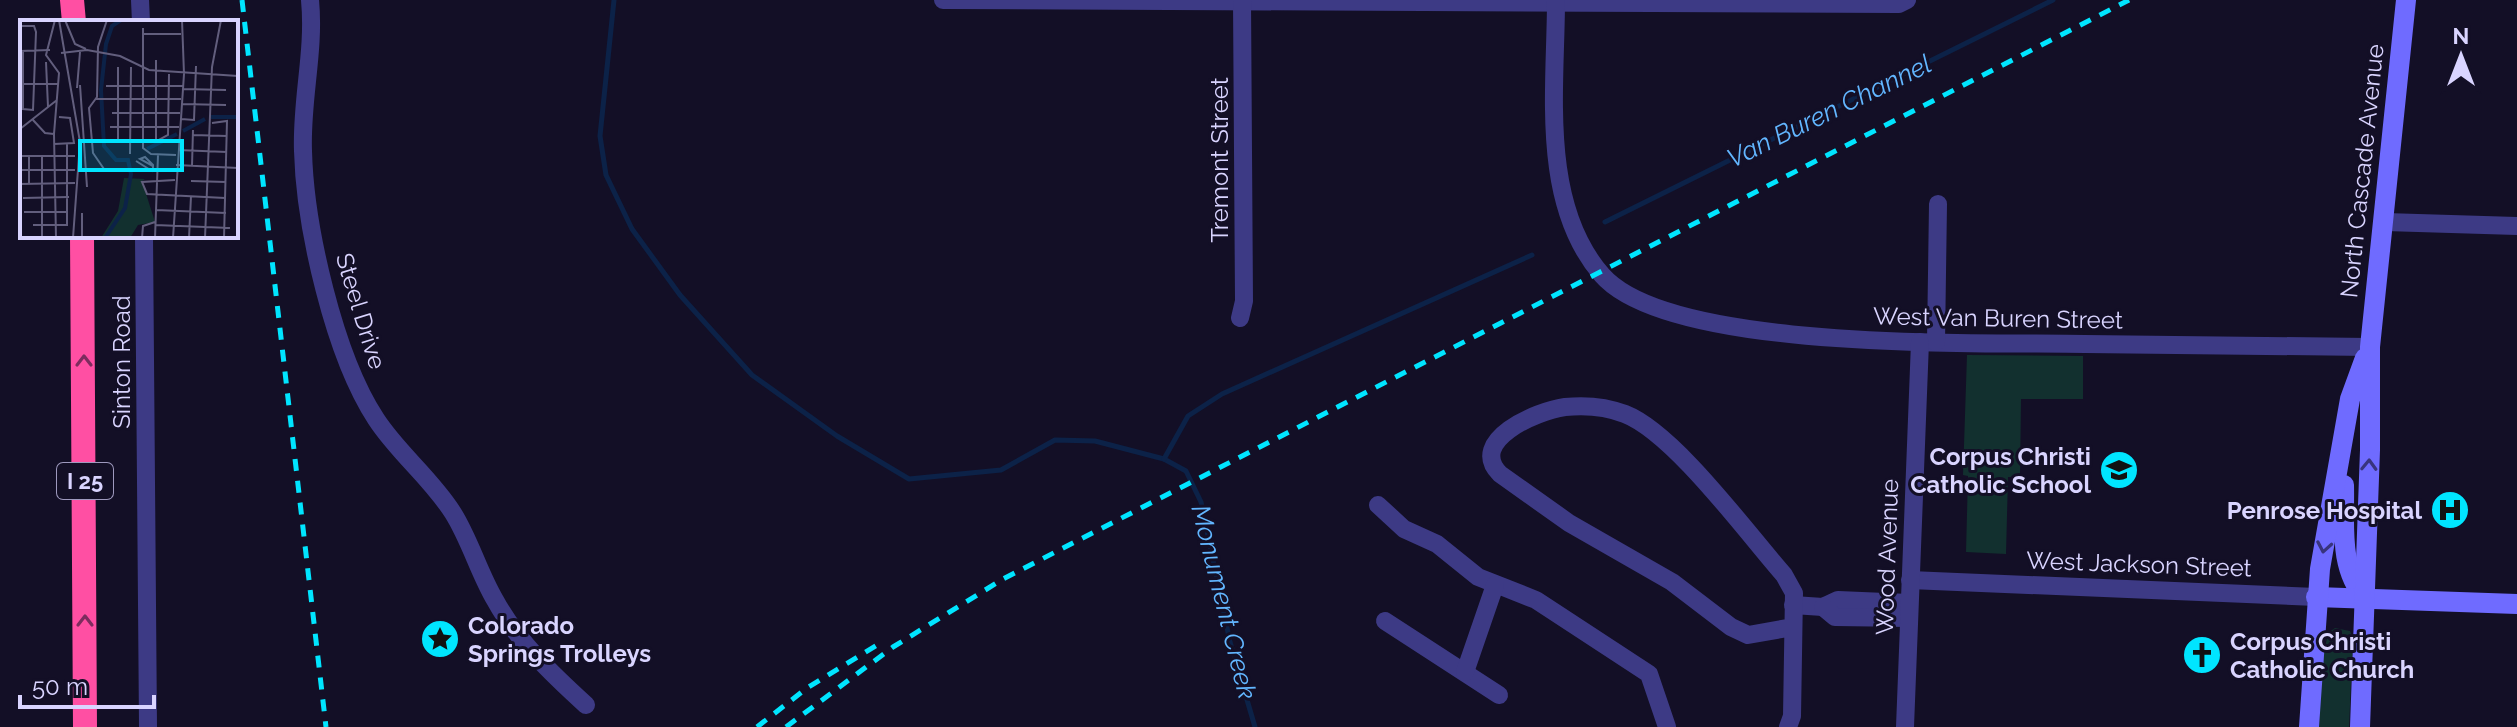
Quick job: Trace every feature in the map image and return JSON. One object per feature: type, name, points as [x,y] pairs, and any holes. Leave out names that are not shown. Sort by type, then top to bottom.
[{"type":"highway","points":[[72,0],[74,20]]},
{"type":"highway","name":"I 25","points":[[82,238],[85,727]]},
{"type":"main road","name":"North Cascade Avenue","points":[[2360,727],[2366,599],[2370,347],[2406,0]]},
{"type":"main road","name":"North Cascade Avenue","points":[[2309,727],[2316,597],[2350,399],[2370,347]]},
{"type":"main road","points":[[2343,443],[2346,562],[2353,585],[2366,599]]},
{"type":"main road","name":"West Jackson Street","points":[[2316,597],[2517,604]]},
{"type":"street","points":[[140,0],[141,20]]},
{"type":"street","name":"Steel Drive","points":[[310,0],[313,31],[303,129],[305,179],[329,304],[340,340],[375,419],[454,515],[503,614],[529,650],[586,705]]},
{"type":"street","points":[[943,0],[1899,4],[1907,0]]},
{"type":"street","name":"Tremont Street","points":[[1240,318],[1244,301],[1242,2]]},
{"type":"street","name":"West Van Buren Street","points":[[1556,2],[1556,139],[1563,192],[1588,256],[1612,286],[1630,298],[1696,319],[1759,331],[1928,342],[2370,347]]},
{"type":"street","name":"Wood Avenue","points":[[1905,727],[1910,580],[1938,204]]},
{"type":"street","points":[[2385,222],[2517,226]]},
{"type":"street","name":"Sinton Road","points":[[144,238],[148,727]]},
{"type":"street","points":[[1788,727],[1792,716],[1794,593],[1784,575],[1666,440],[1628,415],[1588,406],[1553,410],[1505,433],[1493,444],[1488,455],[1490,464],[1500,474],[1569,523],[1672,582],[1716,618],[1748,635],[1793,627]]},
{"type":"street","points":[[1378,505],[1404,529],[1437,544],[1478,577],[1536,600],[1649,674],[1667,727]]},
{"type":"street","name":"West Jackson Street","points":[[1910,580],[2316,597]]},
{"type":"street","points":[[1465,672],[1495,585]]},
{"type":"street","points":[[1793,605],[1823,607],[1835,617],[1909,610]]},
{"type":"street","points":[[1385,621],[1499,695]]},
{"type":"green space","points":[[1967,355],[2083,356],[2083,399],[2021,399],[2020,477],[2008,477],[2006,554],[1966,552],[1968,476],[1963,475]]},
{"type":"green space","points":[[2335,628],[2350,631],[2353,639],[2349,727],[2319,727],[2322,662],[2328,633]]},
{"type":"waterway","name":"Monument Creek","points":[[614,0],[600,136],[606,175],[632,229],[680,295],[752,375],[837,436],[909,479],[1001,470],[1055,440],[1095,441],[1164,459],[1186,471],[1201,502],[1230,642],[1255,727]]},
{"type":"waterway","name":"Van Buren Channel","points":[[1605,222],[2053,0]]},
{"type":"waterway","name":"Van Buren Channel","points":[[1164,459],[1188,416],[1222,394],[1532,255]]},
{"type":"railway","points":[[242,0],[326,727]]},
{"type":"railway","points":[[786,727],[893,647],[1003,579],[2129,0]]},
{"type":"railway","points":[[757,727],[807,688],[882,642]]},
{"type":"place","name":"Corpus Christi Catholic School","points":[[2119,470]]},
{"type":"place","name":"Penrose Hospital","points":[[2450,510]]},
{"type":"place","name":"Colorado Springs Trolleys","points":[[440,639]]},
{"type":"place","name":"Corpus Christi Catholic Church","points":[[2202,655]]}]
